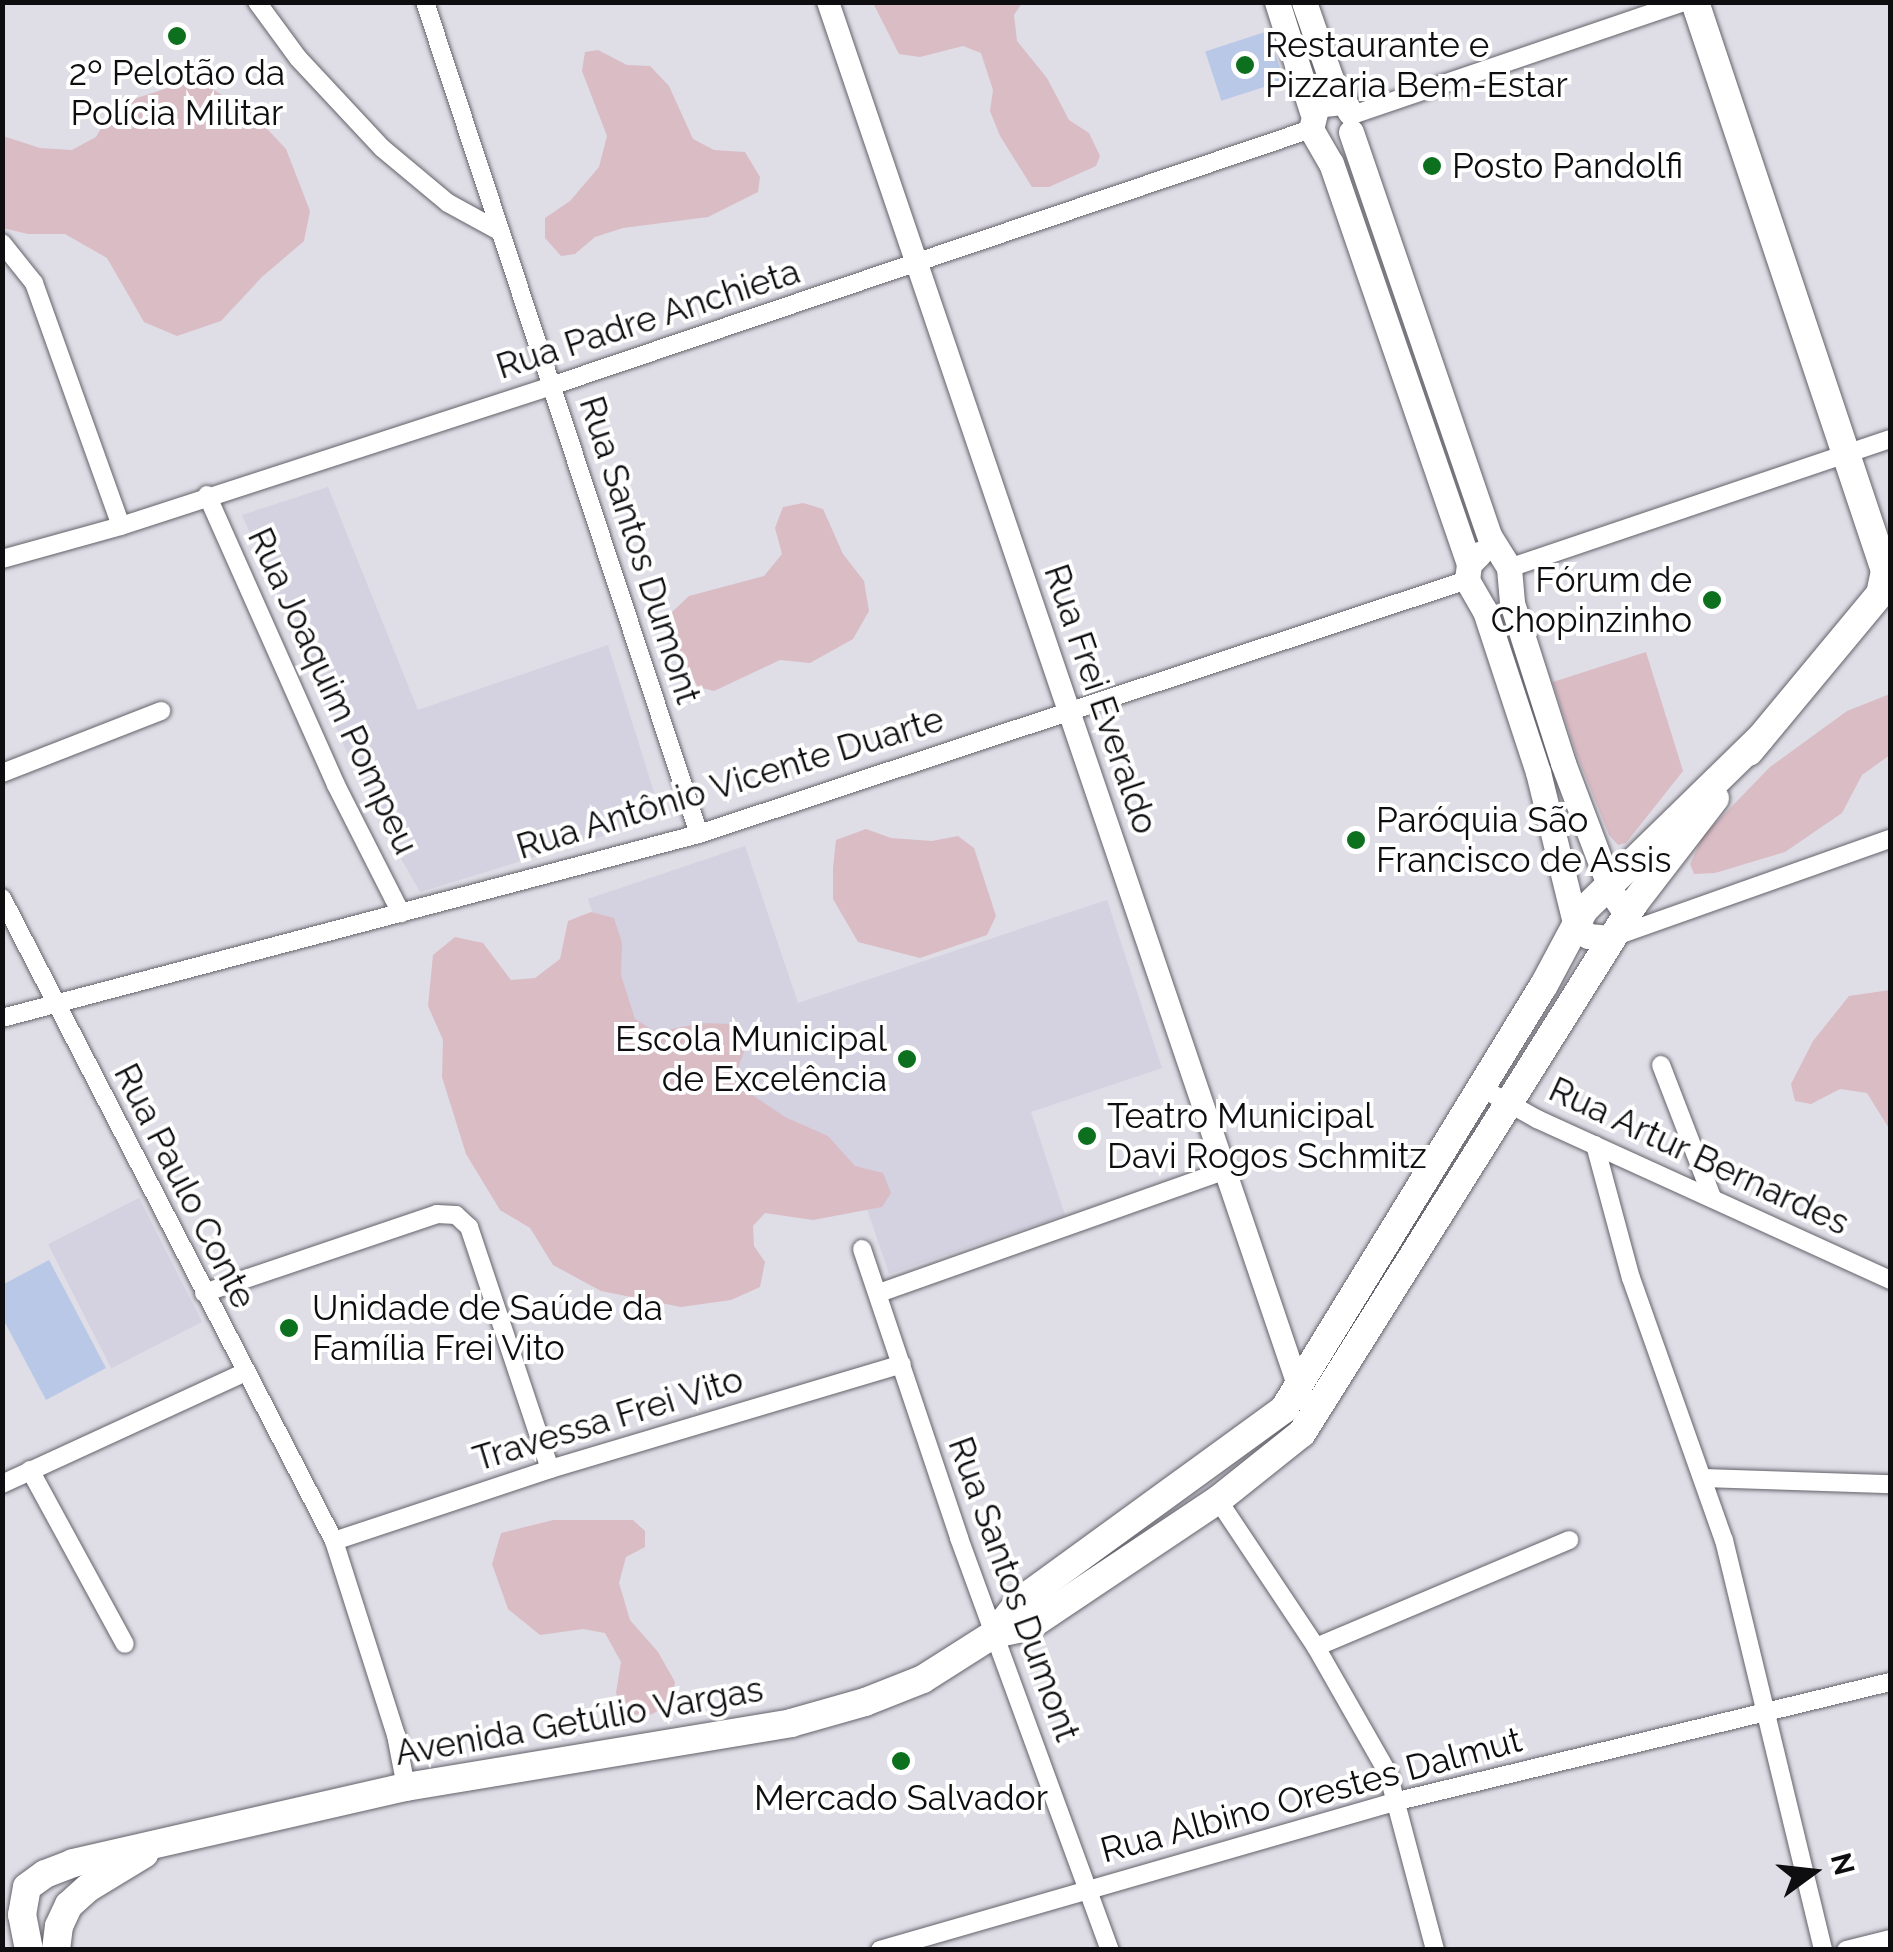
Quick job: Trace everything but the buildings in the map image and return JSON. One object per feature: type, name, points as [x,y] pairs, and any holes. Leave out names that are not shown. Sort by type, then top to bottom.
[{"type":"main road","points":[[1277,2],[1315,127],[1538,772],[1575,924],[1588,936],[1628,926],[1564,764],[1505,569],[1348,116],[1304,2]]},
{"type":"main road","points":[[1696,2],[1846,454],[1888,567]]},
{"type":"main road","points":[[1315,127],[1325,101],[1348,116]]},
{"type":"main road","points":[[1315,127],[1338,143],[1348,116]]},
{"type":"main road","points":[[1471,579],[1482,553],[1505,569]]},
{"type":"main road","name":"Avenida Getúlio Vargas","points":[[994,1634],[1028,1627],[1218,1500],[1284,1449],[1316,1412],[1510,1104],[1628,926],[1759,739],[1880,594],[1888,567]]},
{"type":"main road","points":[[1471,579],[1494,595],[1505,569]]},
{"type":"main road","name":"Avenida Getúlio Vargas","points":[[45,1874],[406,1787],[791,1723],[865,1702],[923,1678],[994,1634],[1020,1601],[1268,1423],[1296,1390],[1482,1088],[1575,924],[1609,883],[1759,739]]},
{"type":"main road","points":[[1554,849],[1562,855],[1579,855],[1594,837]]},
{"type":"main road","name":"Avenida Getúlio Vargas","points":[[61,1927],[88,1888],[163,1844]]},
{"type":"main road","points":[[45,1874],[62,1887],[61,1927],[42,1927],[12,1916],[27,1887],[45,1874]]},
{"type":"main road","points":[[12,1916],[29,1950]]},
{"type":"street","points":[[258,2],[298,58],[382,148],[448,203],[500,232]]},
{"type":"street","name":"Rua Santos Dumont","points":[[425,2],[699,834]]},
{"type":"street","name":"Rua Frei Everaldo","points":[[828,2],[1296,1390],[1316,1412]]},
{"type":"street","points":[[1348,116],[1684,2]]},
{"type":"street","name":"Rua Padre Anchieta","points":[[2,559],[121,526],[551,386],[1315,127]]},
{"type":"street","points":[[2,243],[34,284],[121,526]]},
{"type":"street","points":[[1505,569],[1890,439]]},
{"type":"street","name":"Rua Joaquim Pompeu","points":[[207,496],[336,784],[402,914]]},
{"type":"street","name":"Rua Antônio Vicente Duarte","points":[[2,1018],[699,834],[1471,579]]},
{"type":"street","points":[[2,773],[160,711]]},
{"type":"street","points":[[1628,926],[1890,839]]},
{"type":"street","name":"Rua Paulo Conte","points":[[2,898],[334,1541],[396,1735],[406,1787]]},
{"type":"street","points":[[1661,1065],[1712,1196]]},
{"type":"street","name":"Rua Artur Bernardes","points":[[1482,1088],[1594,1145],[1890,1280]]},
{"type":"street","points":[[1594,1145],[1631,1278],[1724,1540],[1823,1950]]},
{"type":"street","points":[[879,1293],[1224,1171]]},
{"type":"street","points":[[204,1293],[437,1214],[456,1215],[469,1227],[550,1469]]},
{"type":"street","name":"Rua Santos Dumont","points":[[862,1250],[994,1634],[1110,1950]]},
{"type":"street","name":"Travessa Frei Vito","points":[[334,1541],[550,1469],[902,1364]]},
{"type":"street","points":[[2,1484],[246,1372]]},
{"type":"street","points":[[30,1470],[125,1644]]},
{"type":"street","points":[[1705,1478],[1890,1484]]},
{"type":"street","points":[[1218,1500],[1316,1647],[1372,1741],[1398,1801],[1436,1950]]},
{"type":"street","points":[[1316,1647],[1568,1540]]},
{"type":"street","name":"Rua Albino Orestes Dalmut","points":[[880,1950],[1398,1801],[1890,1682]]},
{"type":"street","points":[[1846,1950],[1890,1939]]},
{"type":"shaded area","points":[[873,3],[1022,3],[1014,15],[1017,41],[1047,78],[1069,120],[1089,133],[1100,156],[1096,166],[1049,187],[1032,187],[1000,136],[990,111],[993,90],[981,53],[963,46],[920,57],[899,54]]},
{"type":"shaded area","points":[[598,50],[627,65],[650,66],[669,86],[693,139],[714,150],[745,152],[760,177],[758,192],[708,217],[623,228],[595,237],[575,254],[561,256],[545,238],[545,218],[570,201],[599,167],[607,136],[582,71],[585,52]]},
{"type":"shaded area","points":[[196,79],[253,114],[286,149],[310,211],[304,241],[262,277],[221,321],[177,336],[144,322],[107,258],[65,234],[28,234],[3,228],[3,136],[40,148],[72,150],[96,137],[115,105]]},
{"type":"shaded area","points":[[328,487],[418,710],[608,645],[662,818],[420,892],[369,802],[242,515]]},
{"type":"shaded area","points":[[803,503],[823,509],[843,554],[864,581],[869,611],[853,639],[810,663],[780,660],[714,691],[698,687],[676,650],[671,613],[689,596],[764,576],[782,554],[775,528],[783,507]]},
{"type":"shaded area","points":[[1646,652],[1683,771],[1626,843],[1618,845],[1609,835],[1576,753],[1553,682]]},
{"type":"shaded area","points":[[1890,694],[1890,755],[1862,775],[1842,813],[1785,852],[1715,873],[1694,874],[1690,864],[1703,836],[1770,767],[1847,711]]},
{"type":"shaded area","points":[[866,829],[891,838],[932,841],[958,836],[974,848],[996,916],[987,935],[920,958],[858,942],[833,899],[833,868],[836,840]]},
{"type":"shaded area","name":"Escola Municipal de Excelência","points":[[745,846],[798,1003],[1107,900],[1162,1068],[1031,1112],[1065,1215],[889,1274],[865,1203],[639,1051],[588,899]]},
{"type":"shaded area","points":[[591,912],[614,918],[622,943],[621,975],[635,1019],[656,1032],[702,1023],[730,1024],[746,1046],[736,1073],[745,1090],[785,1117],[828,1136],[855,1166],[883,1173],[891,1193],[882,1207],[813,1220],[765,1213],[753,1226],[754,1246],[765,1262],[760,1287],[731,1300],[681,1307],[601,1291],[553,1265],[530,1228],[500,1210],[466,1154],[442,1077],[443,1040],[428,1006],[433,955],[455,937],[483,943],[511,980],[535,978],[560,959],[568,921]]},
{"type":"shaded area","points":[[1890,990],[1890,1130],[1867,1093],[1840,1089],[1811,1104],[1795,1101],[1791,1084],[1813,1041],[1849,996]]},
{"type":"shaded area","points":[[139,1198],[202,1322],[111,1368],[48,1244]]},
{"type":"shaded area","points":[[553,1520],[633,1520],[645,1531],[645,1547],[626,1557],[619,1583],[630,1620],[658,1652],[675,1682],[672,1704],[650,1715],[625,1714],[616,1693],[621,1662],[605,1633],[583,1629],[540,1635],[508,1609],[492,1564],[501,1533]]},
{"type":"place","name":"2º Pelotão da Polícia Militar","points":[[177,36]]},
{"type":"place","name":"Restaurante e Pizzaria Bem-Estar","points":[[1245,65]]},
{"type":"place","name":"Posto Pandolfi","points":[[1432,166]]},
{"type":"place","name":"Fórum de Chopinzinho","points":[[1712,600]]},
{"type":"place","name":"Paróquia São Francisco de Assis","points":[[1356,840]]},
{"type":"place","name":"Escola Municipal de Excelência","points":[[907,1059]]},
{"type":"place","name":"Teatro Municipal Davi Rogos Schmitz","points":[[1087,1136]]},
{"type":"place","name":"Unidade de Saúde da Família Frei Vito","points":[[289,1328]]},
{"type":"place","name":"Mercado Salvador","points":[[901,1761]]}]
